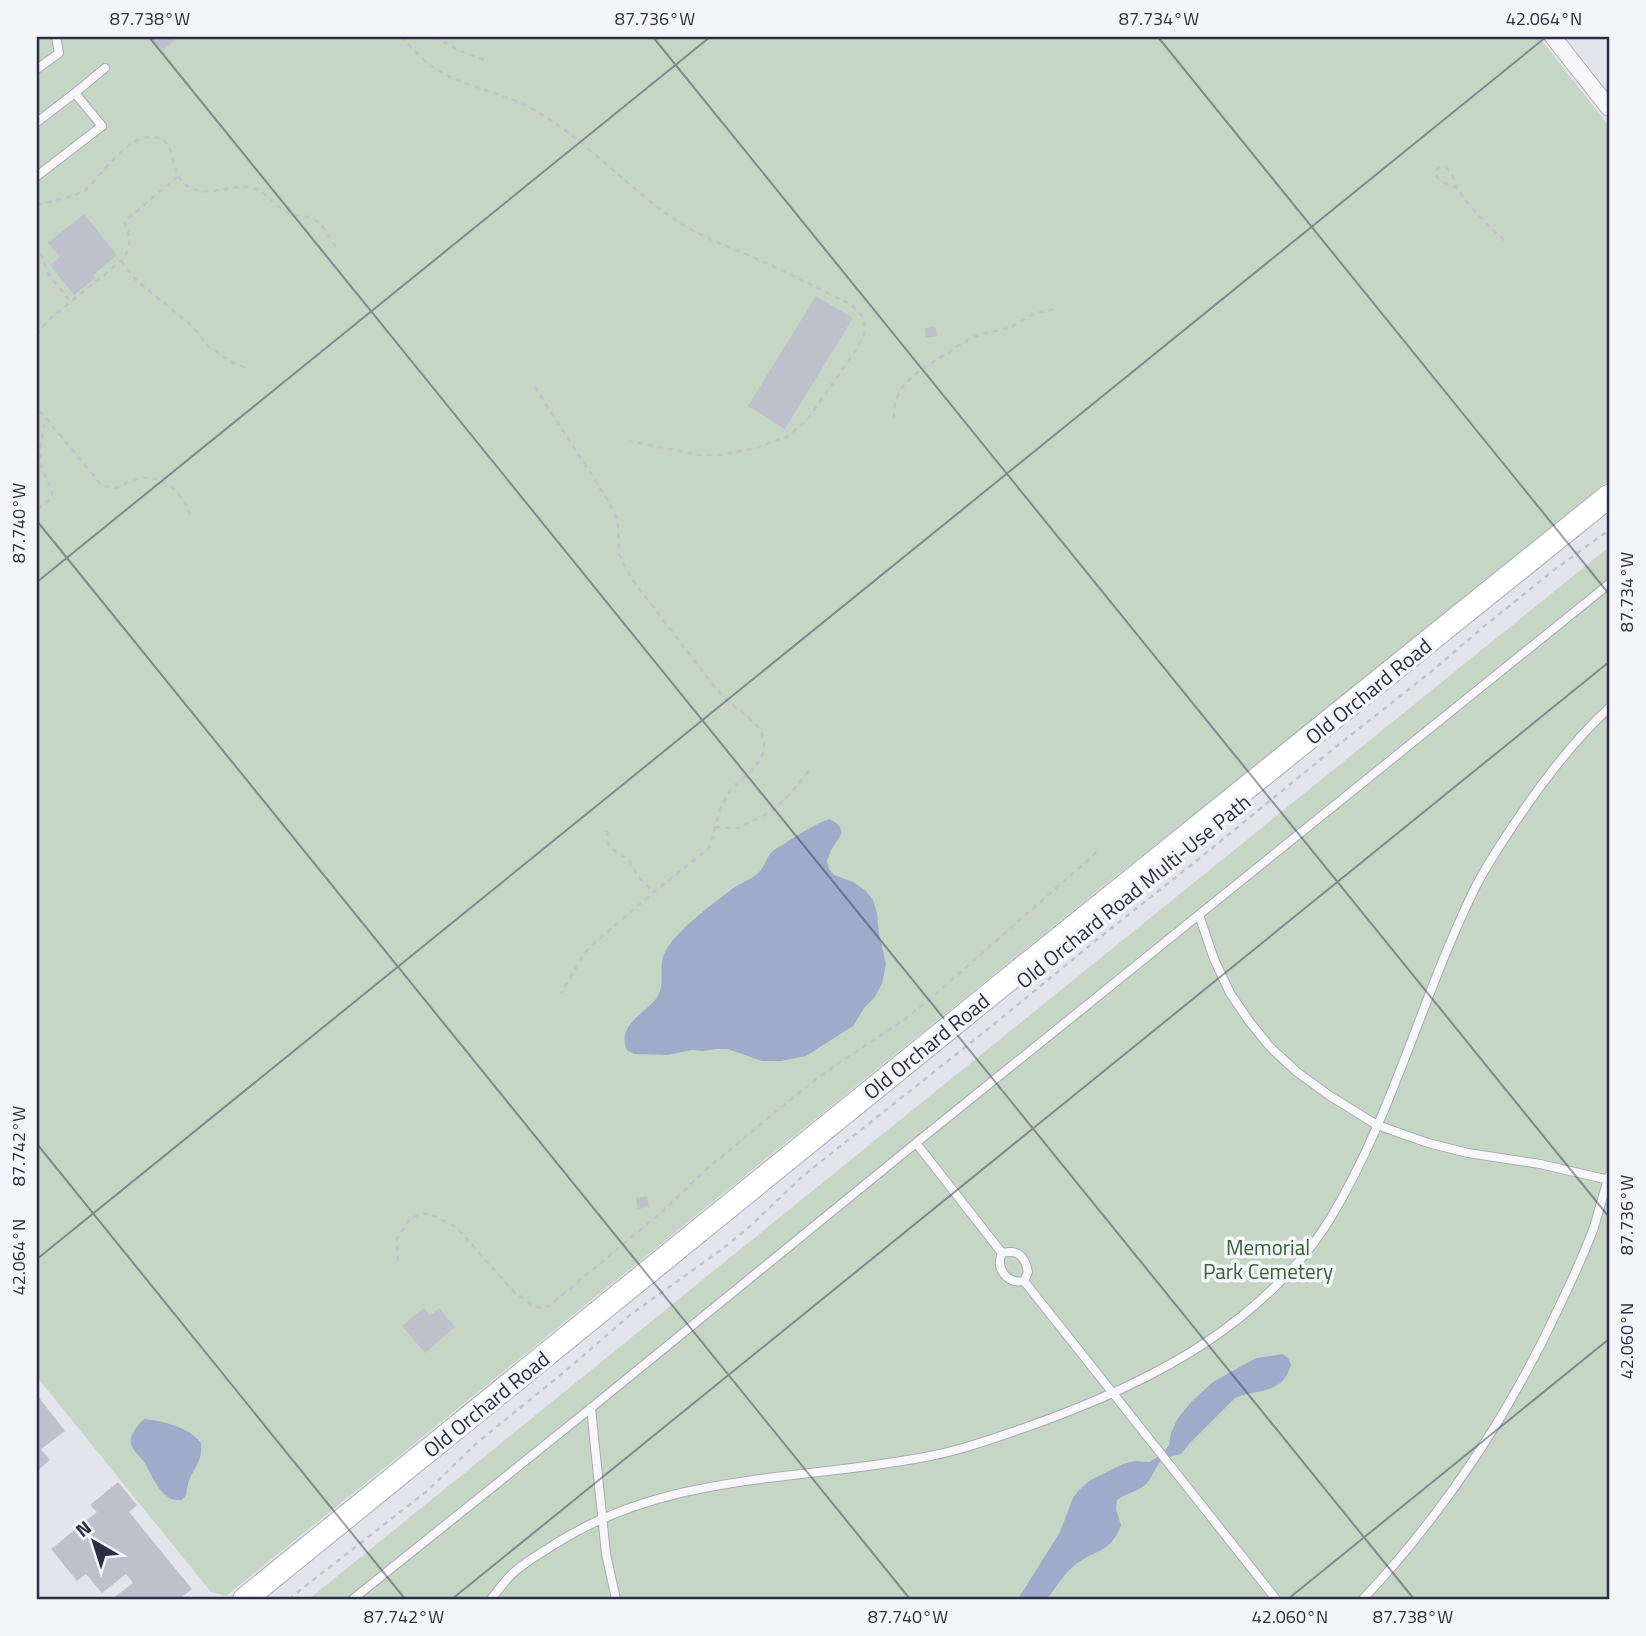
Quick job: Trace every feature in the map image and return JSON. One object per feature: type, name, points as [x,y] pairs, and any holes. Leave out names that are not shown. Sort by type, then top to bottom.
[{"type":"main road","name":"Old Orchard Road","points":[[245,1599],[1609,496]]},
{"type":"street","points":[[1553,37],[1609,108]]},
{"type":"lane","points":[[37,69],[59,53],[57,37]]},
{"type":"lane","points":[[37,122],[105,68]]},
{"type":"lane","points":[[37,176],[102,126],[75,93]]},
{"type":"lane","points":[[353,1599],[1609,584]]},
{"type":"lane","points":[[491,1599],[511,1575],[566,1537],[603,1517],[651,1501],[733,1482],[849,1469],[937,1455],[1011,1433],[1112,1394],[1165,1367],[1206,1342],[1239,1317],[1273,1289],[1329,1221],[1377,1125],[1477,884],[1541,785],[1609,708]]},
{"type":"lane","points":[[1199,915],[1214,959],[1230,992],[1249,1021],[1271,1048],[1297,1072],[1330,1096],[1377,1125],[1428,1143],[1609,1179],[1594,1228],[1571,1282],[1539,1351],[1515,1393],[1465,1473],[1430,1522],[1363,1599]]},
{"type":"lane","points":[[915,1143],[1002,1253]]},
{"type":"lane","points":[[1002,1253],[1017,1252],[1023,1258],[1028,1272],[1024,1281]]},
{"type":"lane","points":[[1002,1253],[999,1265],[1002,1273],[1017,1282],[1024,1281]]},
{"type":"lane","points":[[1024,1281],[1276,1599]]},
{"type":"lane","points":[[591,1408],[606,1554],[616,1599]]},
{"type":"path","points":[[401,37],[434,68],[525,106],[569,133],[685,226],[848,303],[863,318],[864,335],[855,354],[807,420],[787,437],[756,448],[719,455],[699,454],[624,440]]},
{"type":"path","points":[[434,37],[485,60]]},
{"type":"path","points":[[37,205],[85,190],[124,150],[140,139],[156,137],[169,146],[178,177],[192,189],[202,191],[253,188],[288,213],[317,221],[337,248]]},
{"type":"path","points":[[1457,188],[1437,177],[1438,168],[1449,169],[1457,188],[1474,211],[1505,241]]},
{"type":"path","points":[[37,335],[46,322],[121,261],[129,246],[129,235],[124,222],[178,177]]},
{"type":"path","points":[[37,244],[49,275],[71,302]]},
{"type":"path","points":[[121,261],[135,279],[193,327],[208,346],[231,362],[248,369]]},
{"type":"path","points":[[894,418],[895,401],[911,377],[974,337],[985,332],[1003,330],[1029,316],[1056,309]]},
{"type":"path","points":[[535,387],[609,502],[616,517],[620,554],[634,582],[713,686],[755,723],[764,744],[761,758],[730,792],[709,848],[604,933],[583,956],[561,993]]},
{"type":"path","points":[[37,401],[39,410],[100,483],[112,489],[135,479],[155,479],[174,489],[183,498],[190,515]]},
{"type":"path","points":[[37,508],[52,498],[53,492],[41,464],[46,418]]},
{"type":"path","name":"Old Orchard Road Multi-Use Path","points":[[289,1599],[427,1491],[478,1441],[630,1315],[721,1250],[804,1175],[1554,570],[1609,530]]},
{"type":"path","points":[[715,827],[738,828],[761,817],[789,795],[808,771]]},
{"type":"path","points":[[607,831],[610,847],[630,862],[638,877],[654,892]]},
{"type":"path","points":[[398,1261],[397,1240],[409,1220],[422,1213],[435,1216],[456,1227],[524,1301],[540,1308],[549,1306],[662,1212],[702,1172],[802,1090],[904,1020],[931,998],[1097,852]]},
{"type":"green space","points":[[37,37],[1539,37],[1609,126],[1609,480],[226,1596],[211,1592],[37,1377]]},
{"type":"green space","name":"Memorial Park Cemetery","points":[[1609,547],[1609,1599],[309,1599],[764,1230]]},
{"type":"water","points":[[829,819],[838,824],[842,833],[827,861],[829,869],[834,875],[865,890],[873,900],[886,964],[882,984],[853,1026],[806,1056],[781,1061],[762,1061],[728,1049],[692,1050],[667,1055],[634,1054],[627,1050],[625,1034],[632,1022],[656,999],[661,987],[665,952],[678,934],[735,887],[756,875],[775,850],[807,829]]},
{"type":"water","points":[[1283,1354],[1291,1365],[1282,1382],[1268,1389],[1235,1398],[1182,1453],[1163,1459],[1146,1484],[1117,1500],[1116,1509],[1121,1525],[1108,1546],[1076,1564],[1047,1599],[1018,1599],[1060,1532],[1073,1498],[1079,1490],[1089,1481],[1123,1464],[1135,1461],[1150,1462],[1169,1445],[1178,1418],[1213,1382],[1256,1358]]},
{"type":"water","points":[[144,1419],[183,1429],[201,1443],[199,1460],[182,1500],[175,1500],[163,1493],[133,1448],[132,1435]]},
{"type":"building","points":[[149,37],[175,37],[176,38],[163,51]]},
{"type":"building","points":[[84,214],[117,255],[74,295],[50,265],[60,257],[48,243]]},
{"type":"building","points":[[816,296],[853,318],[785,429],[748,406]]},
{"type":"building","points":[[935,326],[937,336],[926,338],[925,328]]},
{"type":"building","points":[[647,1196],[649,1207],[638,1209],[636,1198]]},
{"type":"building","points":[[424,1308],[430,1316],[439,1308],[455,1327],[425,1353],[402,1326]]},
{"type":"building","points":[[37,1395],[65,1431],[41,1449],[50,1460],[37,1471]]},
{"type":"building","points":[[118,1482],[137,1505],[129,1512],[192,1589],[179,1599],[112,1599],[133,1583],[126,1574],[102,1593],[86,1574],[77,1581],[51,1549],[97,1512],[90,1505]]}]
